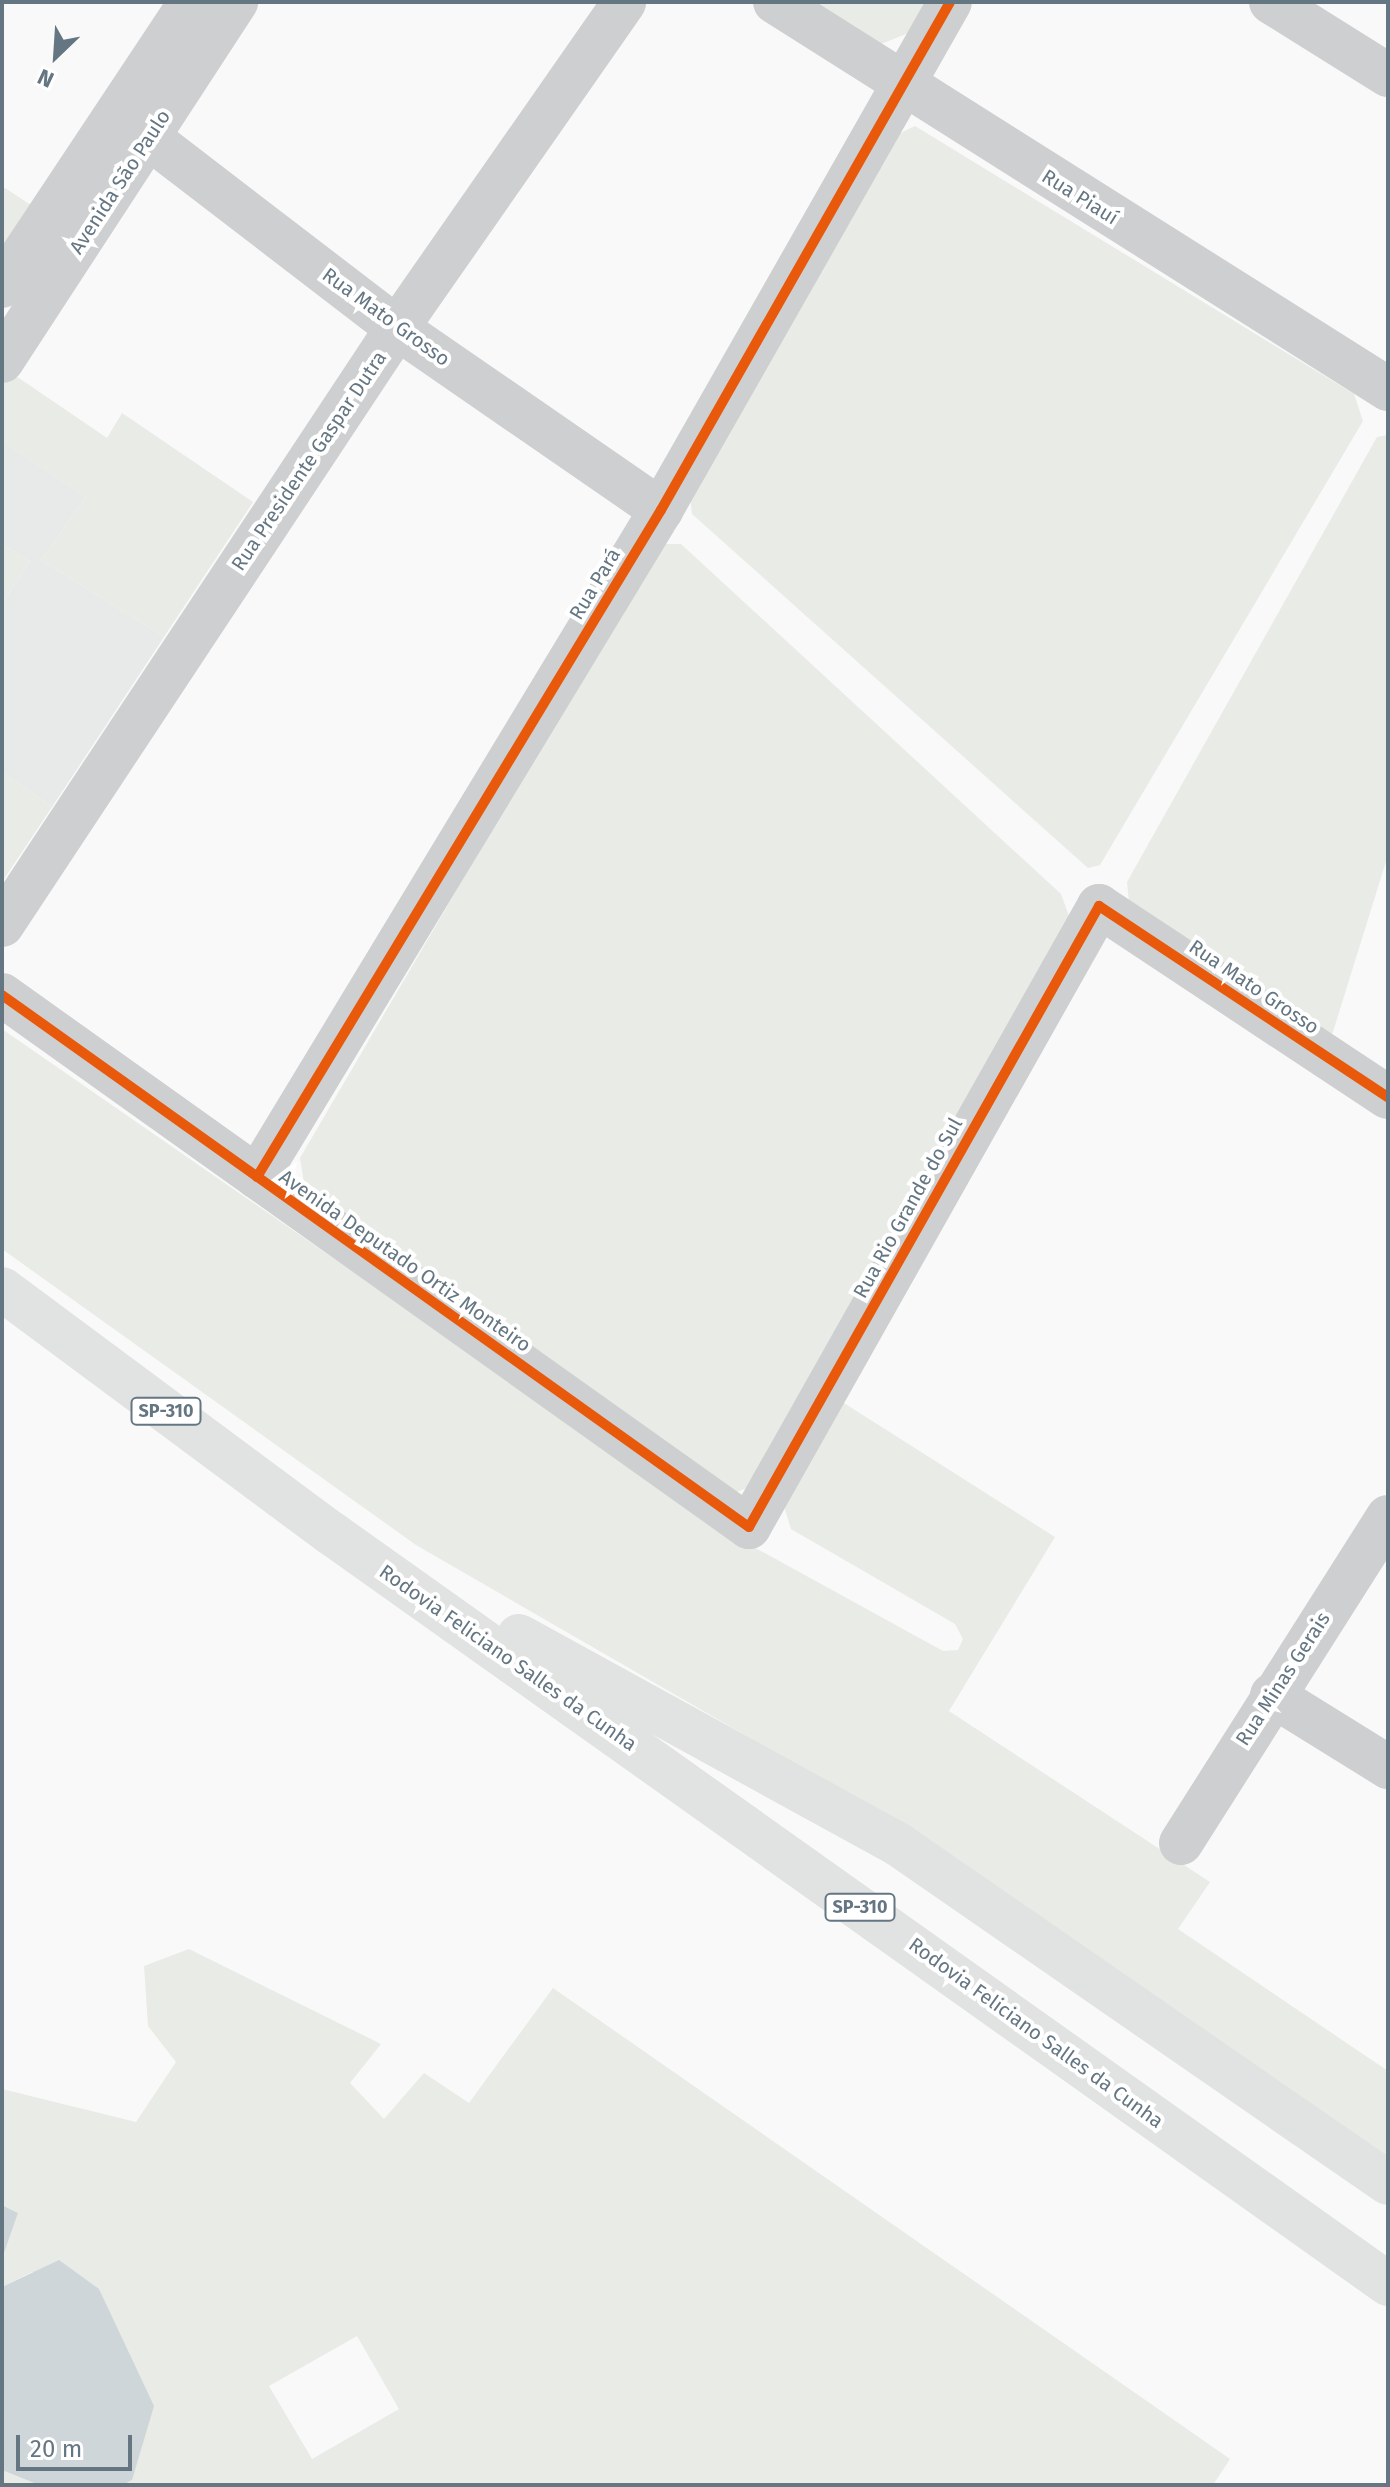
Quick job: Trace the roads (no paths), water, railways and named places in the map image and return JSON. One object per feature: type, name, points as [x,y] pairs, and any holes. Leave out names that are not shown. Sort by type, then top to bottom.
[{"type":"main road","name":"Rodovia Feliciano Salles da Cunha","points":[[2,1289],[331,1533],[1388,2284]]},
{"type":"main road","name":"Rodovia Feliciano Salles da Cunha","points":[[331,1533],[899,1845],[1388,2183]]},
{"type":"street","name":"Avenida São Paulo","points":[[2,361],[134,125],[191,2]]},
{"type":"street","name":"Avenida São Paulo","points":[[2,286],[236,2]]},
{"type":"street","name":"Rua Presidente Gaspar Dutra","points":[[2,925],[397,328],[624,2]]},
{"type":"street","name":"Rua Piauí","points":[[775,2],[899,85],[1388,389]]},
{"type":"street","name":"Rua Pará","points":[[257,1177],[661,510],[899,85],[950,2]]},
{"type":"street","points":[[1271,2],[1388,75]]},
{"type":"street","name":"Rua Mato Grosso","points":[[134,125],[397,328],[661,510]]},
{"type":"street","name":"Rua Mato Grosso","points":[[1099,906],[1388,1097]]},
{"type":"street","name":"Rua Rio Grande do Sul","points":[[749,1527],[1099,906]]},
{"type":"street","name":"Avenida Deputado Ortiz Monteiro","points":[[2,995],[749,1527]]},
{"type":"street","name":"Rua Minas Gerais","points":[[1181,1843],[1272,1695],[1388,1517]]},
{"type":"street","points":[[1272,1695],[1388,1767]]}]
